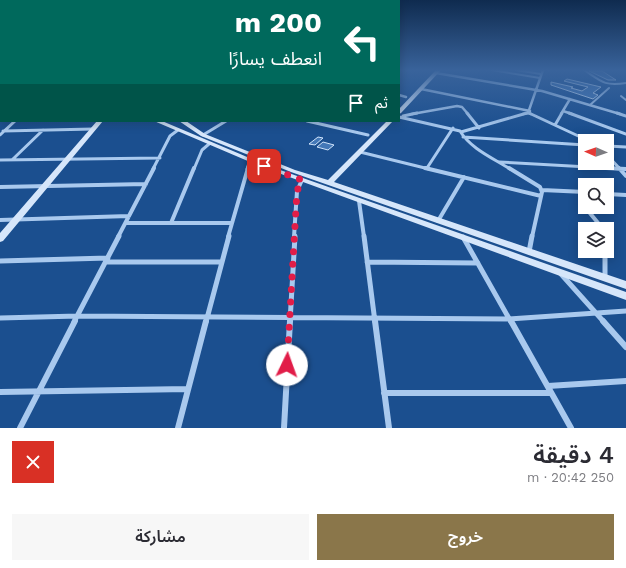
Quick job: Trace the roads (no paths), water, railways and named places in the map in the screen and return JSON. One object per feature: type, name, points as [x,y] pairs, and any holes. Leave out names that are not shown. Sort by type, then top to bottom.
[{"type":"street","points":[[400,103],[414,90]]},
{"type":"street","points":[[400,114],[420,90]]},
{"type":"street","points":[[426,90],[529,112],[578,136]]},
{"type":"street","points":[[529,112],[537,90],[626,116]]},
{"type":"street","points":[[400,95],[406,97]]},
{"type":"street","points":[[555,125],[570,99]]},
{"type":"street","points":[[400,115],[457,106],[464,109],[478,128]]},
{"type":"street","points":[[563,111],[626,134]]},
{"type":"street","points":[[400,115],[453,128],[461,132],[529,112]]},
{"type":"street","points":[[0,135],[14,122]]},
{"type":"street","points":[[0,239],[99,122]]},
{"type":"street","points":[[159,122],[209,144],[302,180],[626,296]]},
{"type":"street","points":[[184,122],[203,135],[293,171],[626,285]]},
{"type":"street","points":[[203,135],[224,122]]},
{"type":"street","points":[[311,122],[368,136]]},
{"type":"street","points":[[326,182],[381,122]]},
{"type":"street","points":[[326,182],[360,152],[389,122]]},
{"type":"street","points":[[0,128],[7,128]]},
{"type":"street","points":[[427,168],[453,128]]},
{"type":"street","points":[[3,132],[94,129]]},
{"type":"street","points":[[12,160],[43,130]]},
{"type":"street","points":[[20,428],[170,136],[178,130]]},
{"type":"street","points":[[461,132],[463,137],[470,144],[538,186],[542,190],[578,192]]},
{"type":"street","points":[[463,137],[578,145]]},
{"type":"street","points":[[171,223],[202,150],[209,144]]},
{"type":"street","points":[[614,146],[626,147]]},
{"type":"street","points":[[360,152],[541,196]]},
{"type":"street","points":[[0,160],[160,158]]},
{"type":"street","points":[[178,428],[221,262],[250,160]]},
{"type":"street","points":[[499,162],[626,169]]},
{"type":"street","points":[[614,163],[626,176]]},
{"type":"street","points":[[438,221],[464,177]]},
{"type":"street","points":[[284,428],[297,191],[302,180]]},
{"type":"street","points":[[0,187],[146,184]]},
{"type":"street","points":[[529,252],[542,190]]},
{"type":"street","points":[[614,194],[626,195]]},
{"type":"street","points":[[359,201],[389,428]]},
{"type":"street","points":[[591,214],[597,222]]},
{"type":"street","points":[[0,220],[129,216]]},
{"type":"street","points":[[126,223],[232,223]]},
{"type":"street","points":[[462,237],[571,428]]},
{"type":"street","points":[[605,278],[606,258]]},
{"type":"street","points":[[0,261],[107,260],[221,262]]},
{"type":"street","points":[[367,262],[478,263]]},
{"type":"street","points":[[560,272],[626,347]]},
{"type":"street","points":[[0,318],[78,316],[207,316],[509,319],[626,311]]},
{"type":"street","points":[[548,386],[626,382]]},
{"type":"street","points":[[0,392],[188,389]]},
{"type":"street","points":[[384,393],[551,392]]},
{"type":"lane","points":[[590,105],[607,90]]},
{"type":"lane","points":[[621,96],[626,100]]}]
